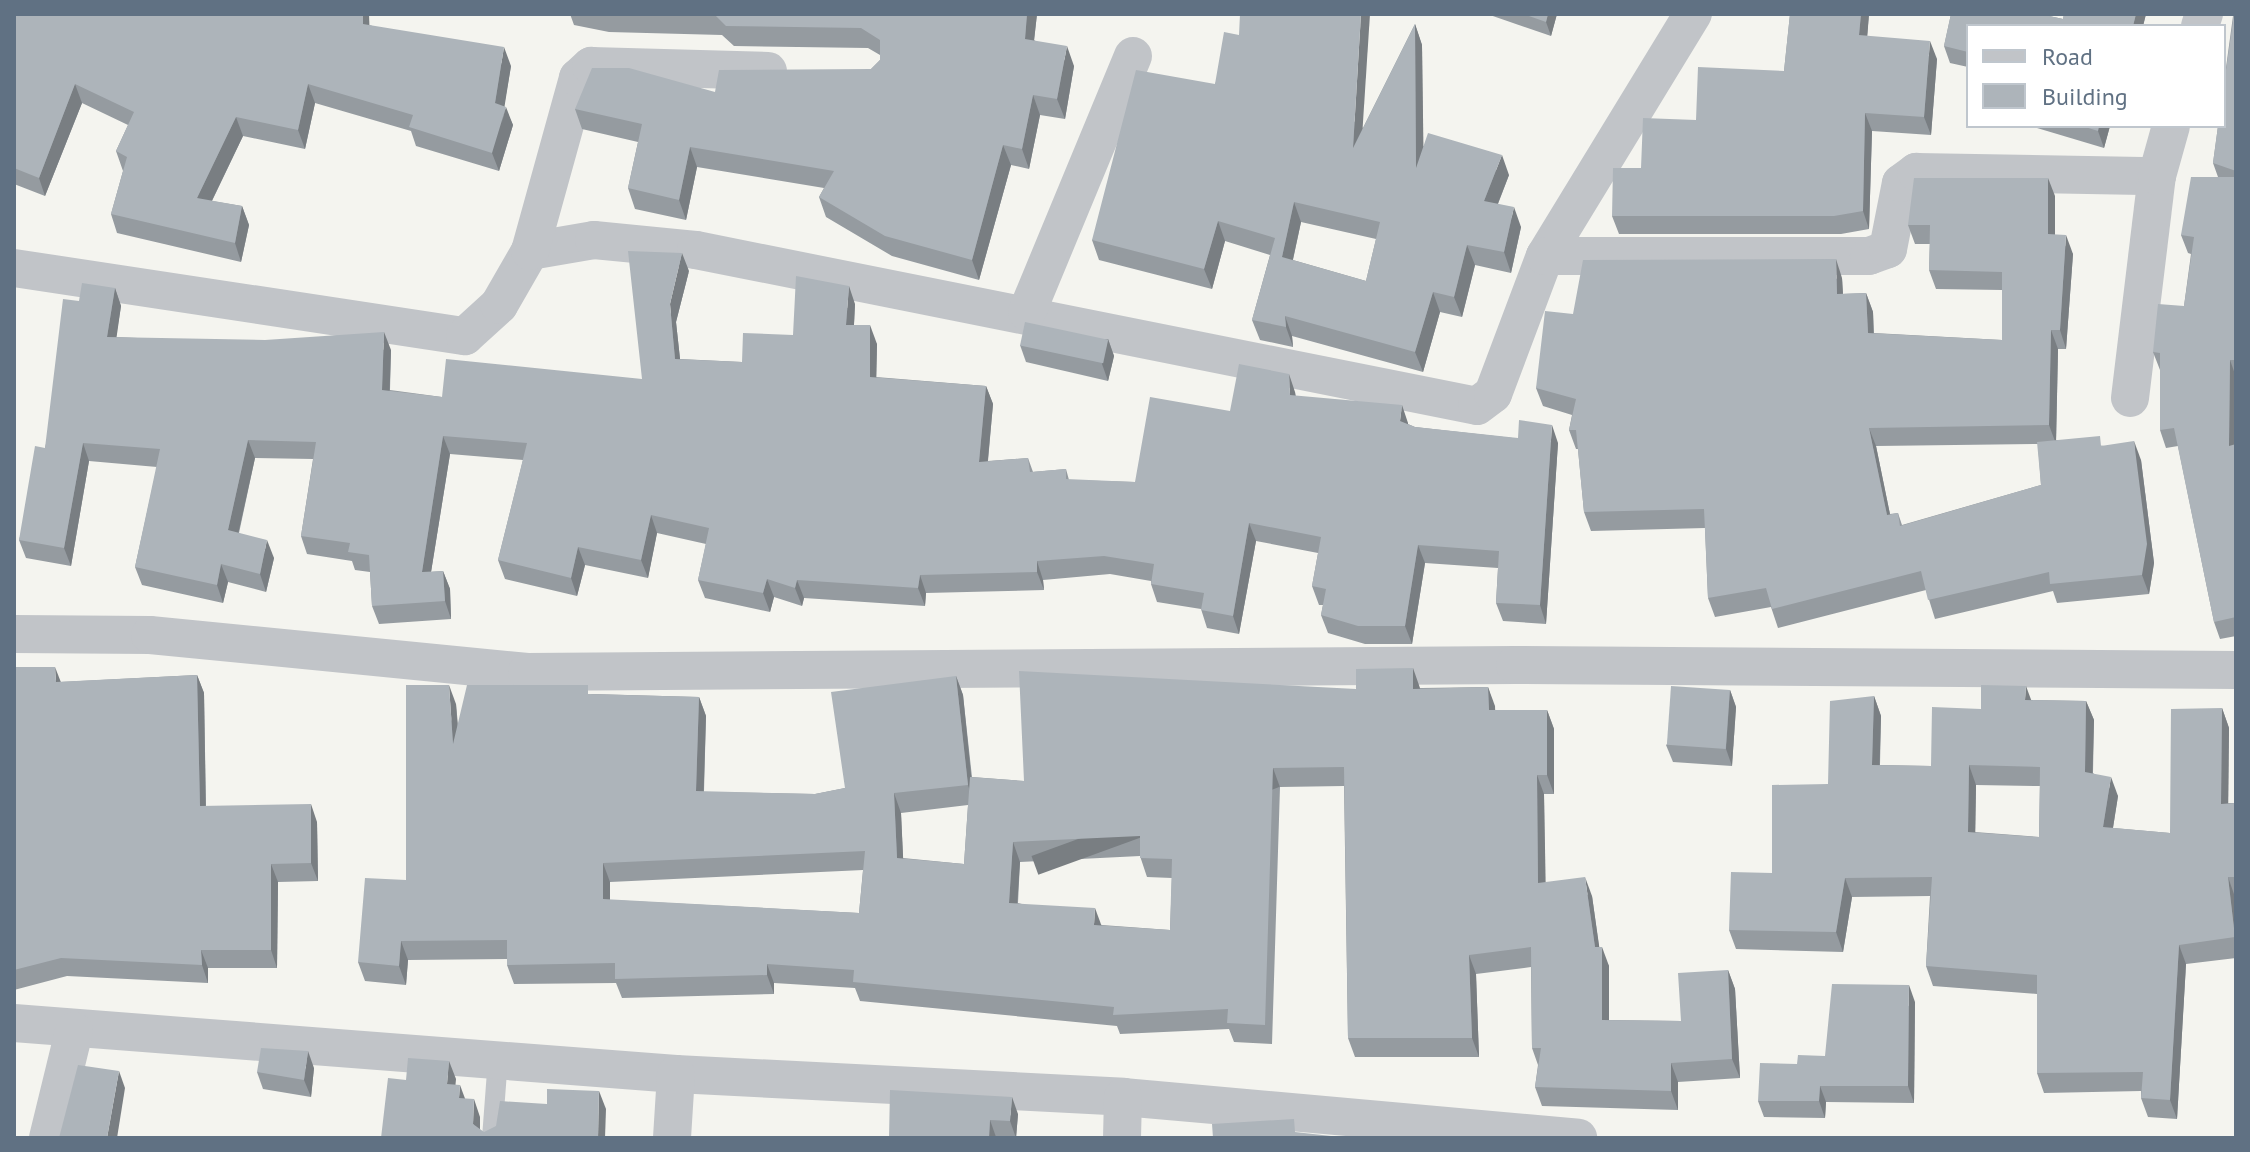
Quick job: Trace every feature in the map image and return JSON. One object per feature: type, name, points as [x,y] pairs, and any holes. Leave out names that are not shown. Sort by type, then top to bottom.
[{"type":"street","points":[[530,251],[625,241],[1027,312],[1477,406],[1493,394],[1545,256],[1693,14]]},
{"type":"street","points":[[1027,312],[1133,56]]},
{"type":"street","points":[[14,268],[465,336],[499,305],[530,251],[563,115],[578,78],[591,66],[805,71]]},
{"type":"street","points":[[2130,398],[2157,176],[2170,128]]},
{"type":"street","points":[[1545,256],[1869,256],[1888,249],[1901,183],[1916,172],[2157,176]]},
{"type":"street","points":[[14,634],[150,635],[527,672],[1515,665],[2236,670]]},
{"type":"street","points":[[14,1023],[74,1031],[498,1058],[676,1074],[1123,1097],[1578,1138]]},
{"type":"street","points":[[48,1138],[74,1031]]},
{"type":"street","points":[[672,1138],[676,1074]]},
{"type":"street","points":[[1122,1138],[1123,1097]]},
{"type":"lane","points":[[492,1138],[498,1058]]},
{"type":"building","points":[[14,14],[363,14],[363,24],[504,47],[495,103],[506,107],[492,153],[409,127],[413,115],[308,84],[298,130],[236,117],[197,198],[242,206],[235,243],[111,214],[127,157],[116,151],[134,112],[75,84],[39,178],[14,168]]},
{"type":"building","points":[[683,14],[1027,14],[1025,39],[1067,46],[1057,99],[1033,95],[1022,149],[1003,145],[972,260],[885,236],[819,197],[834,171],[690,147],[679,200],[628,188],[642,124],[575,109],[592,68],[629,68],[715,92],[719,70],[871,69],[880,60],[880,40],[861,28],[726,26],[715,15]]},
{"type":"building","points":[[1240,14],[1361,14],[1353,148],[1415,24],[1416,168],[1428,133],[1502,155],[1484,201],[1514,207],[1504,252],[1467,245],[1454,297],[1433,292],[1415,352],[1285,316],[1286,327],[1252,320],[1275,238],[1218,221],[1204,269],[1092,240],[1136,70],[1215,84],[1224,32],[1239,35]],"holes":[[[1294,202],[1380,222],[1366,281],[1282,257]]]},
{"type":"building","points":[[1523,14],[1548,14],[1546,22]]},
{"type":"building","points":[[1790,14],[1861,14],[1859,35],[1930,41],[1924,117],[1865,113],[1863,211],[1834,216],[1612,216],[1613,168],[1641,168],[1643,118],[1696,120],[1698,67],[1784,71]]},
{"type":"building","points":[[1951,14],[2040,14],[2063,19],[2064,14],[2136,14],[2134,24],[1966,24],[1966,52],[1944,46]]},
{"type":"building","points":[[2236,14],[2236,171],[2213,163],[2218,128],[2226,128],[2226,70]]},
{"type":"building","points":[[2191,177],[2236,177],[2236,360],[2230,360],[2229,446],[2236,444],[2236,617],[2214,622],[2174,428],[2160,430],[2160,353],[2153,352],[2158,304],[2184,306],[2194,237],[2181,235]]},
{"type":"building","points":[[1914,178],[2048,178],[2048,234],[2066,235],[2060,330],[2051,330],[2049,425],[1869,428],[1887,515],[1898,513],[1900,526],[2041,485],[2037,442],[2100,436],[2101,446],[2134,441],[2147,544],[2142,575],[2050,584],[2049,572],[1928,600],[1921,571],[1772,609],[1766,588],[1708,598],[1704,509],[1584,512],[1576,430],[1569,430],[1576,399],[1536,388],[1545,311],[1573,314],[1583,260],[1836,259],[1837,294],[1866,293],[1868,333],[2002,340],[2002,272],[1929,270],[1930,225],[1908,225]]},
{"type":"building","points":[[628,251],[682,253],[670,304],[675,359],[742,362],[743,333],[793,335],[796,276],[849,286],[846,325],[870,325],[870,377],[986,386],[979,462],[1028,458],[1030,472],[1066,469],[1066,479],[1135,482],[1150,397],[1230,411],[1239,364],[1289,374],[1290,395],[1402,405],[1400,421],[1415,427],[1518,438],[1519,420],[1552,425],[1540,605],[1496,603],[1499,551],[1418,545],[1405,626],[1358,626],[1321,615],[1326,589],[1312,586],[1321,537],[1249,523],[1233,616],[1201,610],[1204,593],[1151,584],[1154,564],[1104,556],[1037,561],[1037,572],[920,575],[918,588],[797,580],[795,588],[767,579],[763,593],[698,580],[709,528],[651,515],[641,560],[578,547],[571,578],[498,560],[527,443],[443,436],[422,572],[443,571],[445,601],[372,606],[369,555],[348,552],[350,543],[301,536],[316,442],[248,440],[228,530],[267,540],[260,574],[221,564],[217,585],[135,567],[160,449],[83,443],[64,548],[19,540],[35,446],[45,448],[63,299],[79,301],[82,283],[115,288],[107,337],[265,340],[384,332],[382,390],[442,397],[446,359],[642,379]]},
{"type":"building","points":[[1025,322],[1108,340],[1103,363],[1020,345]]},
{"type":"building","points":[[14,667],[55,667],[56,682],[197,675],[200,806],[311,804],[311,863],[271,864],[271,950],[201,950],[202,965],[61,958],[14,970]]},
{"type":"building","points":[[1413,668],[1413,689],[1488,687],[1489,710],[1547,710],[1547,775],[1537,775],[1538,883],[1585,877],[1595,947],[1602,947],[1602,1020],[1681,1021],[1678,973],[1728,970],[1732,1059],[1671,1063],[1671,1091],[1535,1087],[1541,1048],[1532,1048],[1531,947],[1469,955],[1472,1038],[1348,1038],[1344,767],[1273,768],[1265,1025],[1227,1023],[1228,1009],[1113,1015],[1114,1007],[853,982],[854,970],[767,964],[767,975],[615,979],[615,963],[507,965],[507,940],[401,941],[399,966],[358,962],[365,878],[406,880],[406,685],[449,685],[453,744],[467,685],[588,685],[588,694],[699,697],[696,791],[815,794],[845,788],[831,692],[956,676],[968,785],[894,793],[897,858],[964,864],[970,777],[1024,781],[1019,671],[1356,689],[1356,669]],"holes":[[[1140,836],[1140,858],[1172,859],[1170,930],[1094,925],[1095,908],[1009,903],[1013,842]],[[865,851],[859,913],[603,899],[603,863]]]},
{"type":"building","points":[[1981,685],[2026,686],[2025,700],[2086,701],[2085,772],[2111,777],[2103,827],[2170,833],[2171,709],[2222,708],[2221,804],[2236,803],[2236,877],[2228,877],[2235,937],[2179,945],[2170,1100],[2141,1098],[2143,1072],[2037,1073],[2037,975],[1926,966],[1932,877],[1845,878],[1836,932],[1729,930],[1731,872],[1772,873],[1772,785],[1828,784],[1830,701],[1874,696],[1872,765],[1931,766],[1932,707],[1981,709]],"holes":[[[1969,765],[2040,767],[2039,837],[1968,832]]]},
{"type":"building","points":[[1671,686],[1730,690],[1726,749],[1667,745]]},
{"type":"building","points":[[1832,984],[1909,985],[1908,1086],[1820,1086],[1819,1101],[1758,1101],[1760,1063],[1797,1064],[1798,1055],[1825,1056]]},
{"type":"building","points":[[261,1048],[308,1051],[304,1080],[257,1072]]},
{"type":"building","points":[[408,1058],[449,1061],[447,1084],[460,1085],[459,1098],[474,1099],[473,1124],[484,1132],[496,1126],[500,1101],[547,1104],[547,1089],[599,1091],[598,1138],[381,1138],[388,1078],[406,1080]]},
{"type":"building","points":[[78,1065],[119,1071],[107,1138],[59,1138]]},
{"type":"building","points":[[890,1090],[1012,1097],[1010,1121],[990,1120],[989,1138],[889,1138]]},
{"type":"building","points":[[1294,1119],[1295,1132],[1349,1138],[1213,1138],[1212,1124]]}]
